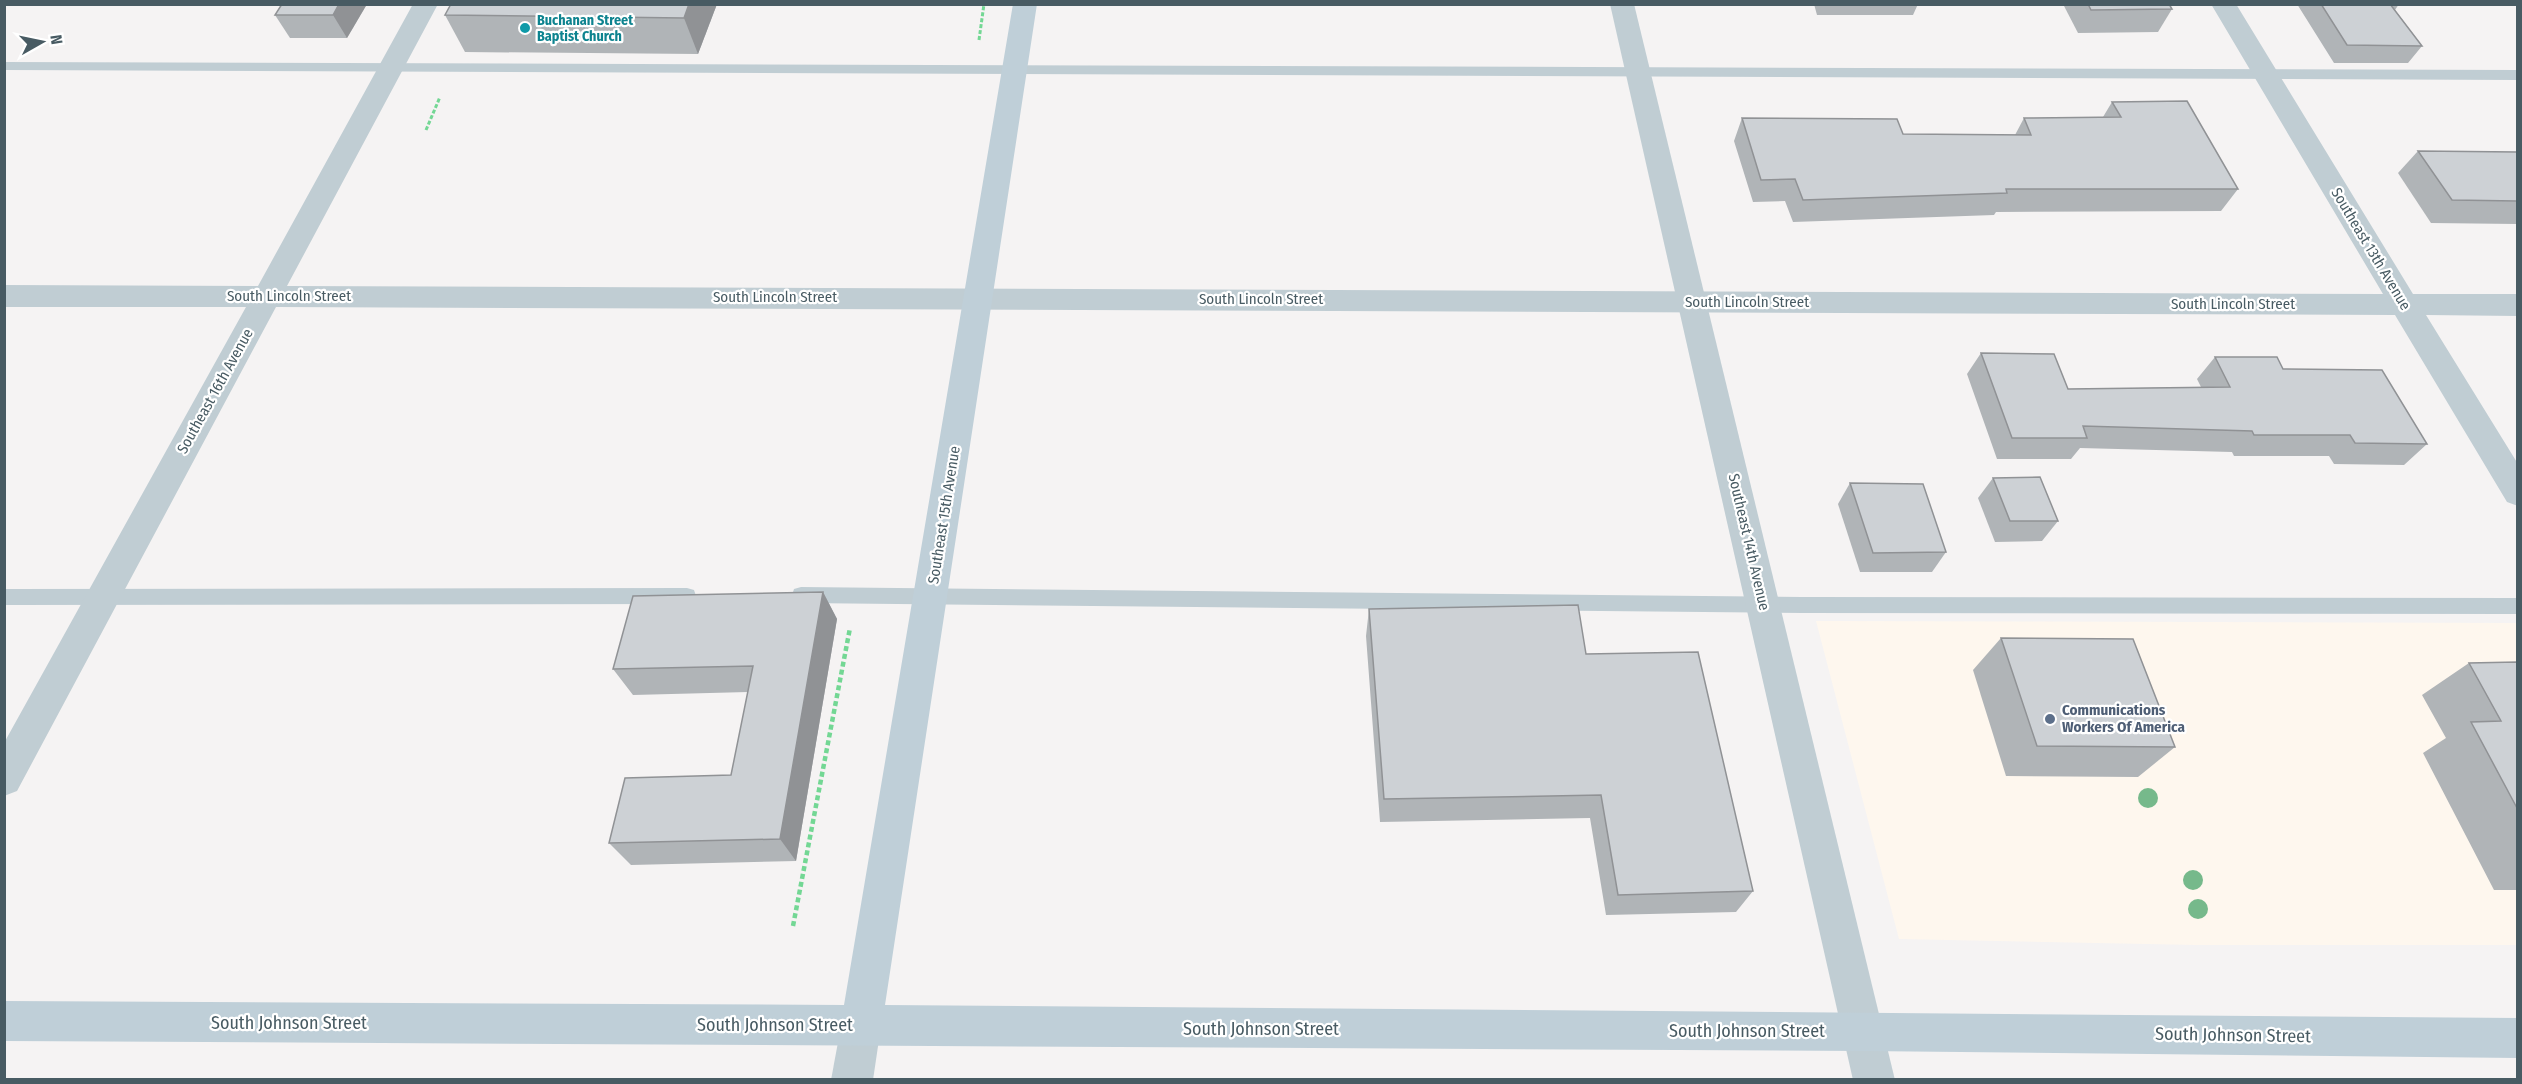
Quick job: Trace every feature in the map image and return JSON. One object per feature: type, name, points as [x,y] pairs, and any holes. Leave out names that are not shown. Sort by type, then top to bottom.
[{"type":"main road","name":"Southeast 15th Avenue","points":[[861,1026],[1025,4]]},
{"type":"main road","name":"South Johnson Street","points":[[4,1021],[1863,1031],[2517,1038]]},
{"type":"street","name":"Southeast 16th Avenue","points":[[4,779],[426,4]]},
{"type":"street","name":"Southeast 14th Avenue","points":[[1623,4],[1874,1080]]},
{"type":"street","name":"Southeast 13th Avenue","points":[[2223,4],[2517,494]]},
{"type":"street","name":"South Lincoln Street","points":[[4,296],[979,297],[2517,305]]},
{"type":"street","points":[[852,1080],[861,1026]]},
{"type":"lane","points":[[4,66],[2517,75]]},
{"type":"lane","points":[[4,597],[702,596]]},
{"type":"lane","points":[[785,596],[1764,605],[2517,606]]},
{"type":"path","points":[[792,926],[857,595]]},
{"type":"shaded area","points":[[1816,621],[2517,623],[2517,945],[2197,945],[1899,939]]},
{"type":"building","points":[[282,4],[339,4],[333,15],[275,15]]},
{"type":"building","points":[[451,4],[689,4],[684,18],[445,15]]},
{"type":"building","points":[[2088,4],[2169,4],[2172,9],[2091,10]]},
{"type":"building","points":[[2321,4],[2390,4],[2422,46],[2347,45]]},
{"type":"building","points":[[2187,101],[2238,189],[2006,189],[2007,193],[1803,200],[1795,179],[1761,180],[1742,118],[1897,119],[1903,134],[2031,135],[2024,118],[2121,117],[2112,102]]},
{"type":"building","points":[[2418,151],[2517,152],[2517,201],[2452,200]]},
{"type":"building","points":[[1981,353],[2054,354],[2068,389],[2230,387],[2215,357],[2277,357],[2283,369],[2382,370],[2427,444],[2355,443],[2350,435],[2254,435],[2252,431],[2083,426],[2087,438],[2012,438]]},
{"type":"building","points":[[2040,477],[2058,521],[2010,521],[1993,478]]},
{"type":"building","points":[[1850,483],[1923,484],[1946,552],[1873,553]]},
{"type":"building","points":[[823,592],[780,839],[609,843],[625,778],[731,775],[753,666],[613,669],[633,596]]},
{"type":"building","points":[[1578,605],[1586,654],[1698,652],[1753,891],[1618,895],[1601,795],[1384,799],[1369,609]]},
{"type":"building","points":[[2001,638],[2133,639],[2175,747],[2037,746]]},
{"type":"building","points":[[2517,662],[2517,808],[2471,722],[2501,721],[2469,663]]},
{"type":"place","name":"Buchanan Street Baptist Church","points":[[525,28]]},
{"type":"place","name":"Communications Workers Of America","points":[[2050,719]]}]
